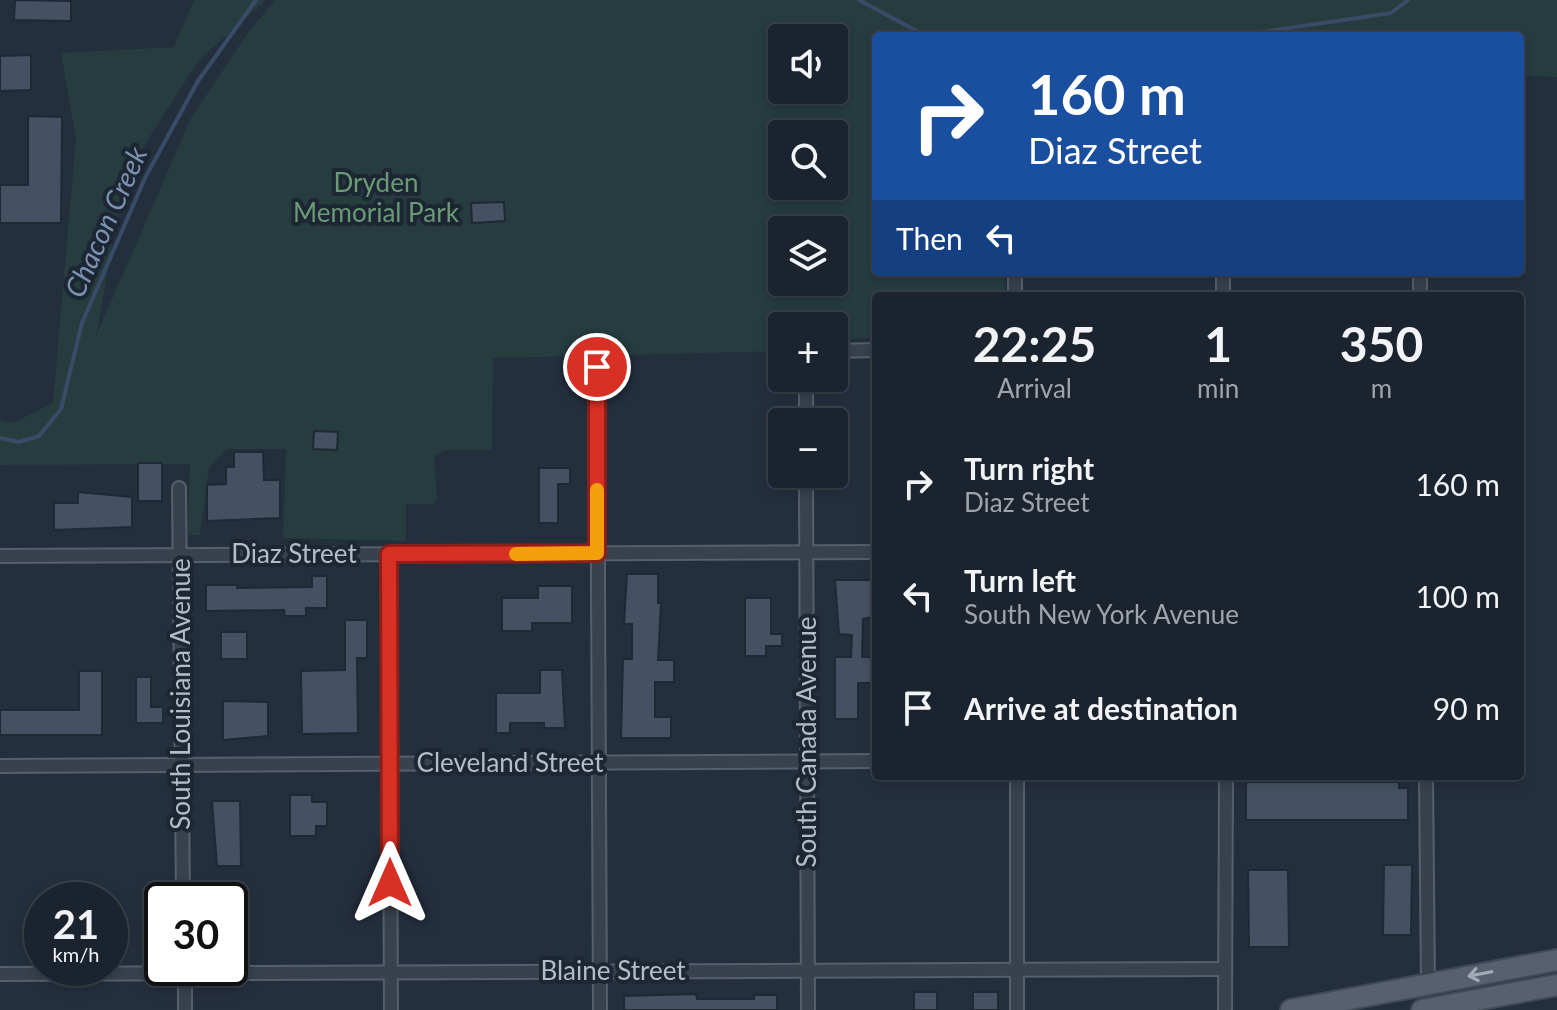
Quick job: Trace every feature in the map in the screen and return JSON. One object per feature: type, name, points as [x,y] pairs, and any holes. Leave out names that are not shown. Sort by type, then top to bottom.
[{"type":"main road","points":[[1291,1010],[1557,960]]},
{"type":"main road","points":[[1422,1010],[1557,985]]},
{"type":"street","points":[[848,351],[872,350]]},
{"type":"street","points":[[597,367],[600,1010]]},
{"type":"street","name":"South Louisiana Avenue","points":[[179,488],[183,882]]},
{"type":"street","name":"South Canada Avenue","points":[[806,488],[808,1010]]},
{"type":"street","name":"Diaz Street","points":[[0,556],[872,552]]},
{"type":"street","points":[[389,554],[391,1010]]},
{"type":"street","name":"Cleveland Street","points":[[0,766],[872,761]]},
{"type":"street","points":[[1017,780],[1017,1010]]},
{"type":"street","points":[[1225,1010],[1226,780]]},
{"type":"street","points":[[1426,780],[1428,984]]},
{"type":"street","name":"Blaine Street","points":[[248,971],[1225,969]]},
{"type":"street","name":"Blaine Street","points":[[0,974],[144,972]]},
{"type":"street","points":[[185,986],[185,1010]]},
{"type":"green space","name":"Dryden Memorial Park","points":[[194,0],[266,0],[199,60],[125,175],[96,336],[191,118],[247,34],[275,0],[1557,0],[1557,77],[1524,76],[1524,32],[872,32],[872,276],[1004,276],[1005,292],[872,292],[872,338],[848,339],[848,312],[768,312],[768,351],[493,358],[492,450],[445,450],[434,456],[437,499],[433,504],[406,504],[406,541],[283,538],[286,449],[227,449],[209,467],[200,535],[188,535],[190,464],[0,465],[0,420],[13,423],[53,403],[76,139],[61,53],[174,47]]},
{"type":"building","points":[[15,0],[71,1],[71,21],[14,20]]},
{"type":"building","points":[[31,55],[31,90],[0,91],[0,56]]},
{"type":"building","points":[[28,116],[62,117],[61,223],[0,223],[0,185],[28,185]]},
{"type":"building","points":[[504,202],[505,221],[472,223],[471,203]]},
{"type":"building","points":[[314,431],[338,432],[337,450],[313,449]]},
{"type":"building","points":[[234,452],[263,452],[264,480],[280,480],[280,518],[207,521],[207,485],[226,484],[226,467],[234,467]]},
{"type":"building","points":[[138,463],[162,463],[162,501],[138,501]]},
{"type":"building","points":[[539,468],[570,468],[570,484],[558,484],[558,523],[539,523]]},
{"type":"building","points":[[78,492],[132,497],[132,527],[54,530],[54,503],[78,503]]},
{"type":"building","points":[[627,574],[658,574],[658,603],[661,603],[658,660],[674,660],[674,682],[655,682],[655,717],[671,717],[671,738],[621,738],[623,659],[632,659],[632,624],[624,624]]},
{"type":"building","points":[[312,576],[327,576],[327,608],[306,608],[306,616],[285,616],[284,610],[206,611],[206,585],[237,585],[237,588],[312,587]]},
{"type":"building","points":[[835,580],[872,580],[872,617],[863,619],[862,657],[872,657],[872,683],[858,683],[858,719],[835,719],[835,657],[851,657],[852,635],[839,634]]},
{"type":"building","points":[[538,586],[572,586],[572,623],[532,623],[532,631],[502,631],[502,598],[538,598]]},
{"type":"building","points":[[745,598],[771,598],[771,634],[782,634],[782,646],[766,646],[766,656],[745,656]]},
{"type":"building","points":[[345,620],[367,620],[367,658],[357,658],[358,733],[302,734],[301,671],[345,670]]},
{"type":"building","points":[[221,632],[247,632],[247,659],[221,659]]},
{"type":"building","points":[[540,670],[562,670],[565,728],[544,728],[544,723],[510,723],[510,733],[496,733],[496,693],[540,693]]},
{"type":"building","points":[[79,671],[102,671],[102,735],[0,735],[0,710],[79,710]]},
{"type":"building","points":[[136,677],[151,677],[151,707],[163,707],[163,723],[136,723]]},
{"type":"building","points":[[223,701],[268,702],[268,736],[223,740]]},
{"type":"building","points":[[1246,782],[1399,782],[1399,788],[1408,788],[1408,820],[1246,820]]},
{"type":"building","points":[[290,795],[312,795],[312,802],[327,802],[327,826],[316,826],[316,836],[290,836]]},
{"type":"building","points":[[212,801],[240,801],[241,866],[217,866]]},
{"type":"building","points":[[1384,865],[1412,865],[1411,935],[1383,935]]},
{"type":"building","points":[[1248,870],[1288,870],[1289,947],[1249,947]]},
{"type":"building","points":[[914,992],[937,992],[937,1010],[914,1010]]},
{"type":"building","points":[[973,992],[998,992],[998,1010],[973,1010]]},
{"type":"building","points":[[696,994],[697,999],[754,999],[754,995],[777,995],[777,1010],[624,1010],[624,996]]},
{"type":"waterway","name":"Chacon Creek","points":[[0,438],[19,442],[39,436],[61,409],[82,323],[145,178],[198,81],[256,0]]},
{"type":"waterway","name":"Chacon Creek","points":[[859,0],[919,32]]},
{"type":"waterway","name":"Chacon Creek","points":[[1262,32],[1391,13],[1408,0]]},
{"type":"slow traffic","points":[[516,554],[597,553],[597,490]]},
{"type":"route","points":[[390,883],[389,554],[597,553],[597,367]]}]
